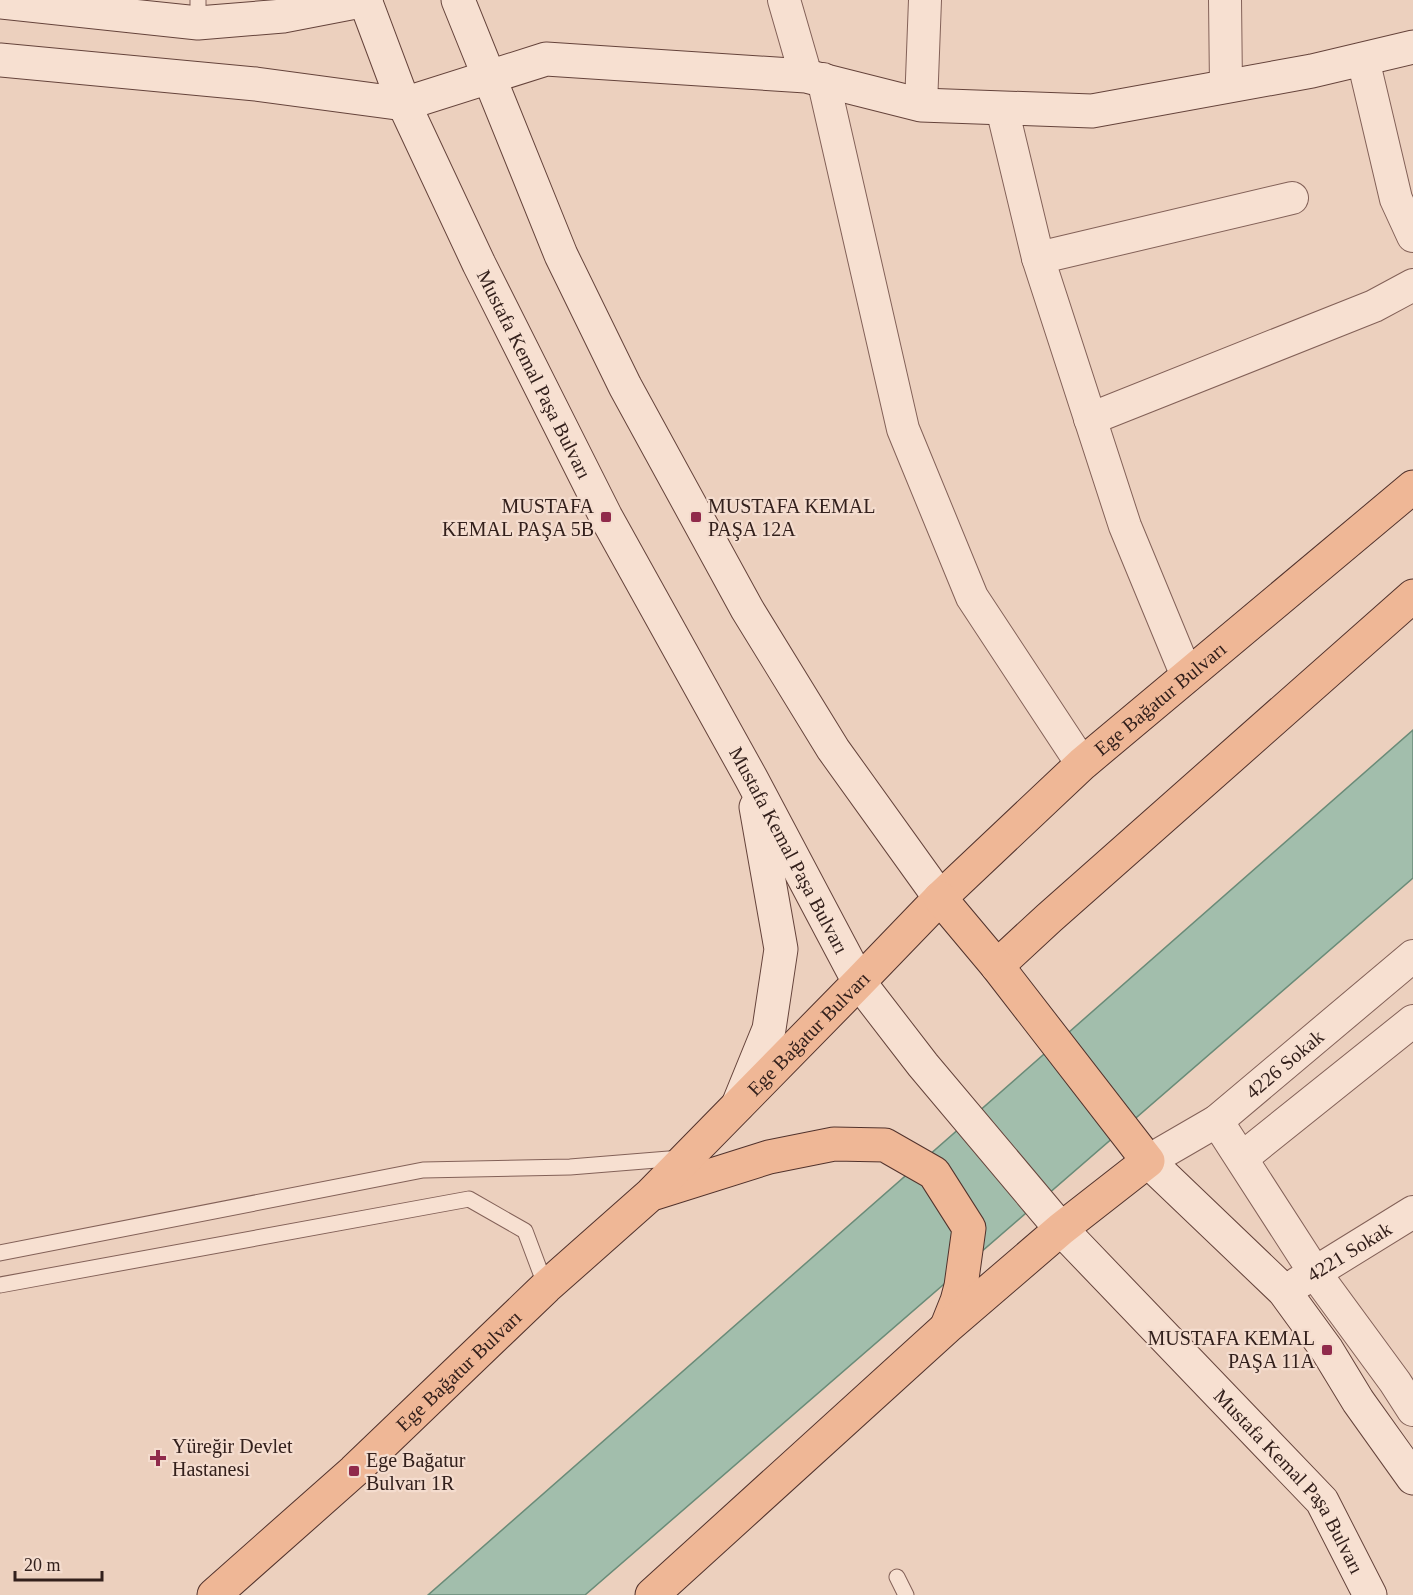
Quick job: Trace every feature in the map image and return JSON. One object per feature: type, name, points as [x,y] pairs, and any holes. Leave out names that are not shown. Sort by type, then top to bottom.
[{"type":"main road","points":[[11,2],[282,16],[366,0]]},
{"type":"main road","name":"Mustafa Kemal Paşa Bulvarı","points":[[366,0],[404,104],[479,264],[606,517],[752,778],[859,982],[923,1065],[1057,1224],[1322,1501],[1370,1595]]},
{"type":"main road","points":[[458,0],[561,255],[625,386],[747,609],[834,749],[940,898],[1148,1161],[1284,1291],[1327,1350],[1358,1401],[1413,1478]]},
{"type":"main road","points":[[0,60],[256,84],[404,104],[546,59],[814,78],[921,105],[1092,111],[1312,71],[1413,47]]},
{"type":"main road","name":"Ege Bağatur Bulvarı","points":[[214,1595],[354,1471],[546,1287],[651,1194],[940,898],[1082,764],[1413,487]]},
{"type":"main road","points":[[996,966],[1413,596]]},
{"type":"main road","points":[[738,1105],[769,1029],[781,949],[752,778]]},
{"type":"main road","points":[[651,1194],[769,1157],[834,1144],[885,1145],[934,1173],[969,1228],[961,1286],[946,1327]]},
{"type":"main road","points":[[652,1595],[1057,1224],[1148,1161]]},
{"type":"street","points":[[784,0],[814,78],[903,429],[972,597],[1082,764]]},
{"type":"street","points":[[921,105],[925,0]]},
{"type":"street","points":[[1225,0],[1226,86]]},
{"type":"street","points":[[1362,59],[1396,198],[1413,236]]},
{"type":"street","points":[[1002,108],[1038,258],[1090,419],[1125,526],[1187,676]]},
{"type":"street","points":[[1038,258],[1292,198]]},
{"type":"street","points":[[1090,419],[1374,306],[1413,285]]},
{"type":"street","name":"4226 Sokak","points":[[1148,1161],[1217,1121],[1413,956]]},
{"type":"street","points":[[1242,1158],[1413,1021]]},
{"type":"street","points":[[1217,1121],[1315,1273],[1404,1377],[1413,1410]]},
{"type":"street","name":"4221 Sokak","points":[[1284,1291],[1413,1212]]},
{"type":"street","points":[[1358,1401],[1404,1377]]},
{"type":"lane","points":[[0,1252],[423,1170],[570,1167],[687,1158]]},
{"type":"lane","points":[[0,1285],[469,1198],[525,1231],[546,1287]]},
{"type":"lane","points":[[897,1578],[906,1595]]},
{"type":"shaded area","points":[[1413,730],[1413,878],[585,1595],[428,1595]]},
{"type":"place","name":"MUSTAFA KEMAL PAŞA 5B","points":[[606,517]]},
{"type":"place","name":"MUSTAFA KEMAL PAŞA 12A","points":[[696,517]]},
{"type":"place","name":"MUSTAFA KEMAL PAŞA 11A","points":[[1327,1350]]},
{"type":"place","name":"Yüreğir Devlet Hastanesi","points":[[158,1458]]},
{"type":"place","name":"Ege Bağatur Bulvarı 1R","points":[[354,1471]]}]
